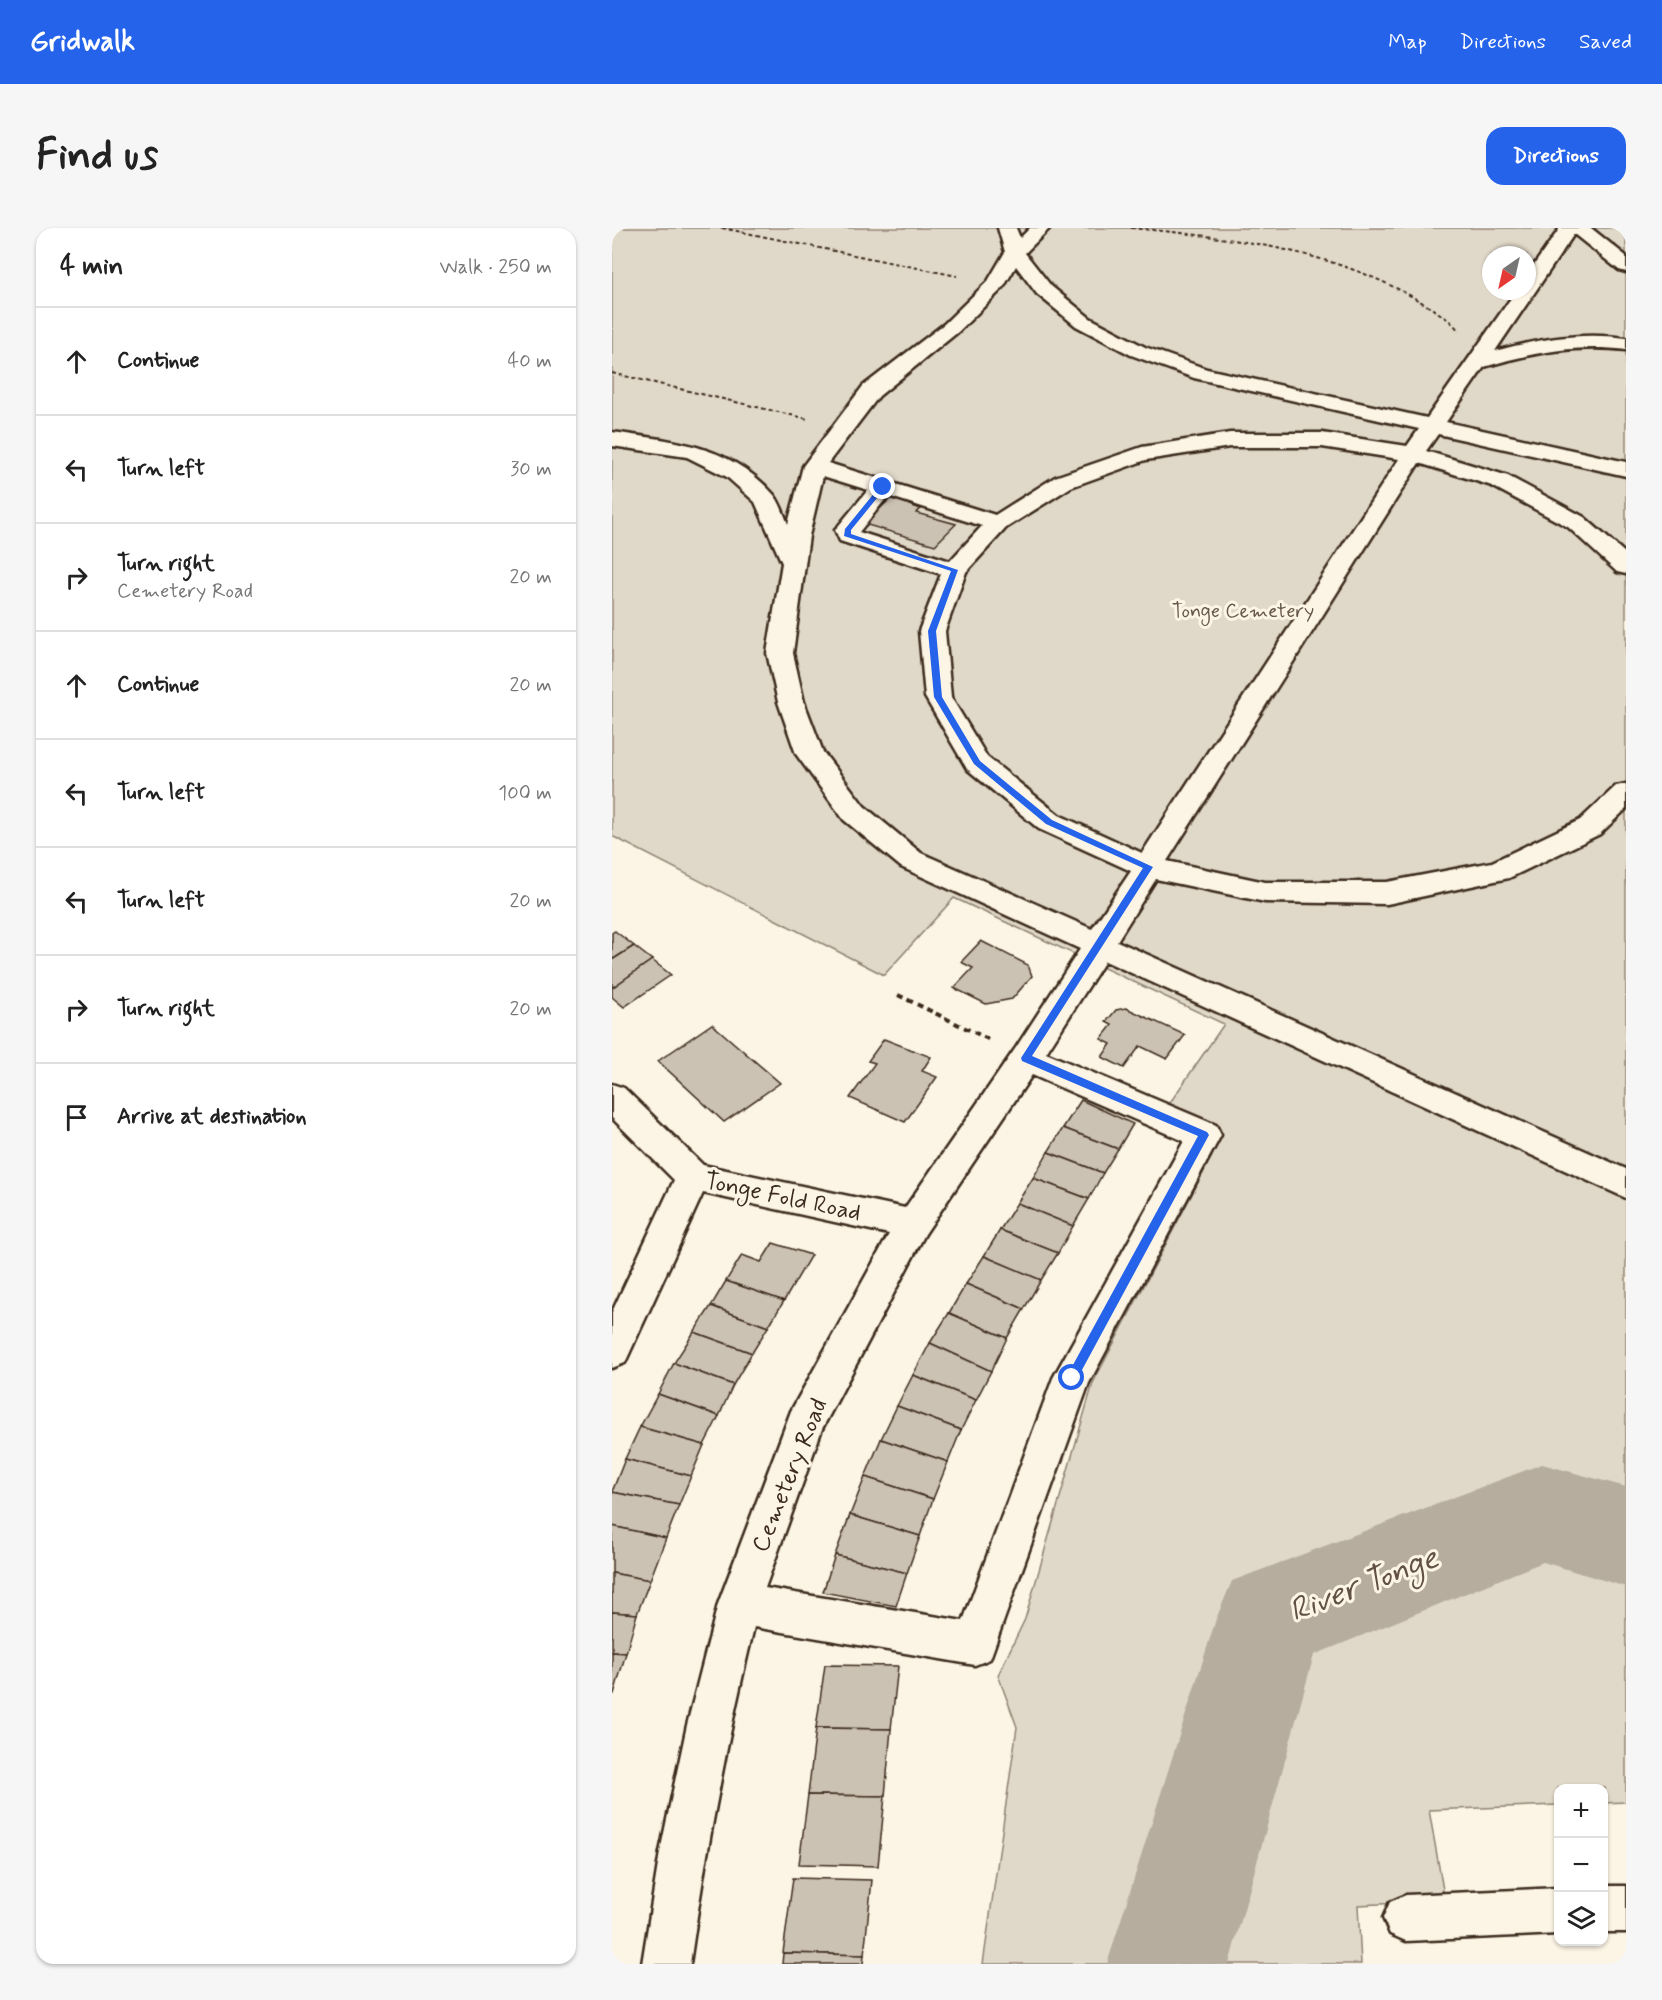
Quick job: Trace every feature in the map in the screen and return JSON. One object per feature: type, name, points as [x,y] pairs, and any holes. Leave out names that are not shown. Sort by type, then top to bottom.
[{"type":"street","points":[[1007,228],[1016,252],[1044,290],[1083,322],[1138,351],[1201,375],[1626,469]]},
{"type":"street","points":[[1041,228],[1016,252],[996,284],[951,328],[871,391],[835,437],[813,471],[797,536],[780,653],[791,702],[810,754],[854,813],[911,860],[1626,1184]]},
{"type":"street","name":"Cemetery Road","points":[[1536,276],[1569,228]]},
{"type":"street","points":[[1579,228],[1626,266]]},
{"type":"street","name":"Cemetery Road","points":[[666,1964],[683,1852],[739,1604],[805,1423],[913,1224],[1026,1058],[1413,454],[1519,300]]},
{"type":"street","points":[[1476,363],[1533,345],[1568,342],[1626,344]]},
{"type":"street","points":[[612,439],[693,451],[735,472],[765,499],[794,563]]},
{"type":"street","points":[[1626,567],[1576,522],[1500,481],[1413,454],[1322,440],[1230,440],[1142,454],[1063,482],[998,522],[955,570],[932,631],[938,697],[977,763],[1049,822],[1148,867],[1265,892],[1387,893],[1499,871],[1590,827],[1626,793]]},
{"type":"street","points":[[741,478],[781,484],[813,471],[883,487],[998,522]]},
{"type":"street","points":[[883,487],[847,530],[848,536],[955,570]]},
{"type":"street","points":[[739,1604],[975,1644],[1072,1378],[1204,1135],[1026,1058]]},
{"type":"street","name":"Tonge Fold Road","points":[[612,1097],[693,1177],[913,1224]]},
{"type":"street","points":[[612,1351],[693,1177]]},
{"type":"street","points":[[1608,1910],[1626,1908]]},
{"type":"street","points":[[1406,1918],[1554,1911]]},
{"type":"path","points":[[722,228],[996,284]]},
{"type":"path","points":[[1131,228],[1259,246],[1338,264],[1412,294],[1457,327],[1476,363]]},
{"type":"path","points":[[612,373],[822,423],[835,437]]},
{"type":"path","points":[[898,995],[1026,1058]]},
{"type":"green space","name":"Tonge Cemetery","points":[[612,228],[1626,228],[1626,1802],[1608,1803],[1608,1784],[1554,1784],[1554,1805],[1429,1810],[1445,1901],[1358,1905],[1361,1964],[983,1964],[1017,1727],[998,1675],[1025,1619],[1093,1383],[1212,1156],[1219,1130],[1167,1107],[1224,1024],[954,898],[884,975],[612,836]]},
{"type":"building","points":[[892,497],[912,502],[909,505],[921,509],[916,513],[956,524],[935,545],[864,524]]},
{"type":"building","points":[[615,931],[634,946],[612,960],[612,933]]},
{"type":"building","points":[[981,941],[1028,965],[1032,976],[1012,999],[986,1004],[954,988],[973,968],[961,962]]},
{"type":"building","points":[[634,946],[652,960],[612,988],[612,960]]},
{"type":"building","points":[[652,960],[671,975],[624,1007],[612,997],[612,988]]},
{"type":"building","points":[[1126,1008],[1185,1035],[1167,1059],[1140,1046],[1124,1068],[1102,1057],[1111,1044],[1101,1039],[1112,1025],[1106,1022],[1116,1010]]},
{"type":"building","points":[[712,1024],[780,1083],[724,1122],[658,1061]]},
{"type":"building","points":[[884,1039],[931,1057],[922,1071],[937,1077],[905,1122],[850,1098],[875,1063],[868,1061]]},
{"type":"building","points":[[1081,1100],[1133,1124],[1118,1149],[1063,1128]]},
{"type":"building","points":[[1063,1128],[1118,1149],[1103,1173],[1048,1152]]},
{"type":"building","points":[[1048,1152],[1103,1173],[1089,1199],[1033,1178]]},
{"type":"building","points":[[1033,1178],[1089,1199],[1073,1226],[1017,1203]]},
{"type":"building","points":[[1017,1203],[1073,1226],[1058,1253],[1000,1230]]},
{"type":"building","points":[[1000,1230],[1058,1253],[1041,1280],[984,1256]]},
{"type":"building","points":[[773,1243],[811,1255],[784,1301],[726,1281],[742,1255],[761,1262]]},
{"type":"building","points":[[984,1256],[1041,1280],[1024,1309],[966,1284]]},
{"type":"building","points":[[726,1281],[784,1301],[768,1327],[711,1306]]},
{"type":"building","points":[[966,1284],[1024,1309],[1007,1338],[949,1313]]},
{"type":"building","points":[[711,1306],[768,1327],[752,1353],[694,1332]]},
{"type":"building","points":[[949,1313],[1007,1338],[991,1371],[930,1343]]},
{"type":"building","points":[[694,1332],[752,1353],[733,1385],[674,1363]]},
{"type":"building","points":[[930,1343],[991,1371],[976,1400],[913,1375]]},
{"type":"building","points":[[674,1363],[733,1385],[719,1416],[658,1394]]},
{"type":"building","points":[[913,1375],[976,1400],[961,1430],[897,1406]]},
{"type":"building","points":[[658,1394],[719,1416],[704,1445],[640,1427]]},
{"type":"building","points":[[897,1406],[961,1430],[948,1462],[881,1439]]},
{"type":"building","points":[[640,1427],[704,1445],[691,1476],[625,1459]]},
{"type":"building","points":[[881,1439],[948,1462],[933,1499],[865,1477]]},
{"type":"building","points":[[625,1459],[691,1476],[679,1505],[612,1492]]},
{"type":"building","points":[[865,1477],[933,1499],[920,1536],[850,1515]]},
{"type":"building","points":[[612,1492],[679,1505],[666,1538],[612,1526]]},
{"type":"building","points":[[850,1515],[920,1536],[907,1573],[835,1555]]},
{"type":"building","points":[[612,1526],[666,1538],[650,1580],[612,1573]]},
{"type":"building","points":[[835,1555],[907,1573],[896,1606],[823,1592]]},
{"type":"building","points":[[612,1573],[650,1580],[637,1614],[612,1612]]},
{"type":"building","points":[[612,1612],[637,1614],[626,1653],[612,1652]]},
{"type":"building","points":[[612,1652],[626,1653],[614,1694],[612,1693]]},
{"type":"building","points":[[825,1665],[898,1666],[891,1729],[816,1728]]},
{"type":"building","points":[[816,1728],[891,1729],[885,1796],[808,1795]]},
{"type":"building","points":[[808,1795],[885,1796],[878,1866],[799,1864]]},
{"type":"building","points":[[793,1878],[872,1880],[864,1955],[783,1953]]},
{"type":"building","points":[[783,1953],[864,1955],[863,1964],[782,1964]]},
{"type":"waterway","name":"River Tonge","points":[[1168,1964],[1270,1619],[1542,1513],[1626,1537]]},
{"type":"route","points":[[883,487],[847,530],[848,536],[955,570],[932,631],[938,697],[977,763],[1049,822],[1148,867],[1026,1058],[1204,1135],[1072,1378]]}]
